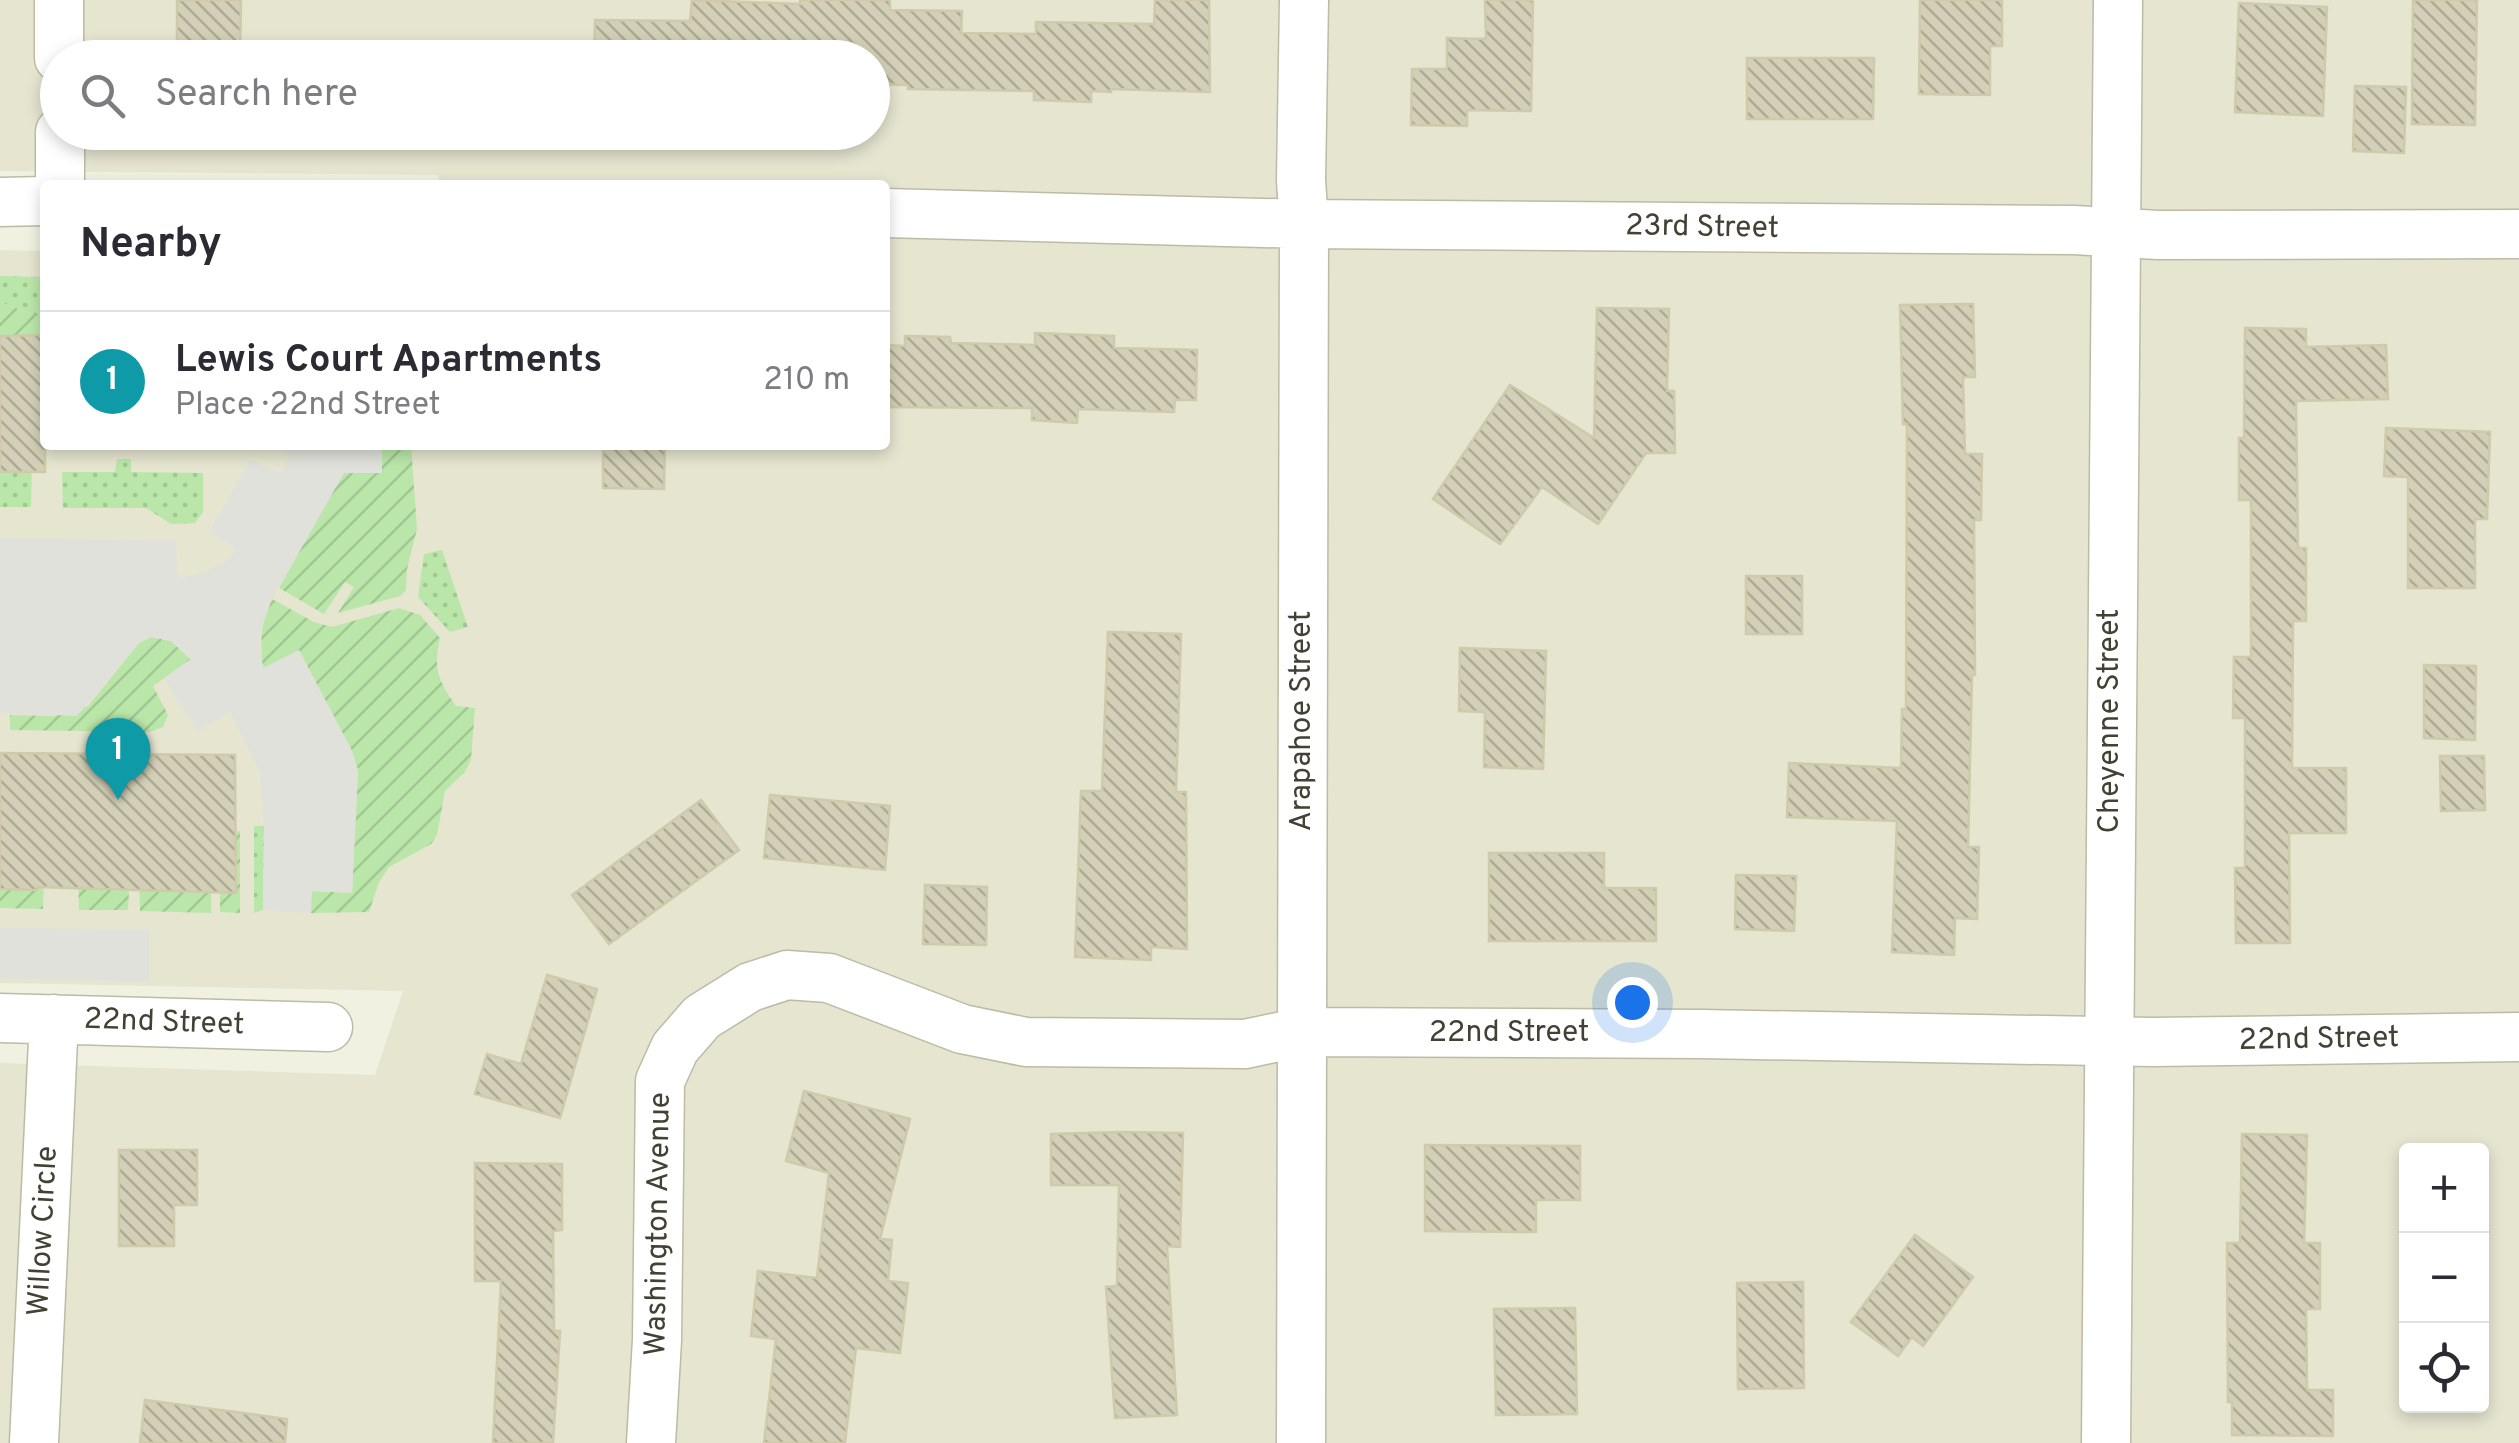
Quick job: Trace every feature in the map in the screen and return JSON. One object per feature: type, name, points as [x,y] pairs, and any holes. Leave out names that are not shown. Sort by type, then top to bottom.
[{"type":"street","points":[[59,0],[60,40]]},
{"type":"street","name":"Arapahoe Street","points":[[1301,1443],[1304,0]]},
{"type":"street","name":"Cheyenne Street","points":[[2106,1443],[2118,0]]},
{"type":"street","points":[[60,150],[60,180]]},
{"type":"street","points":[[0,202],[40,201]]},
{"type":"street","name":"23rd Street","points":[[890,213],[1304,224],[2158,235],[2519,234]]},
{"type":"street","name":"22nd Street","points":[[702,1018],[750,987],[787,975],[829,978],[962,1029],[1026,1042],[1245,1044],[1302,1032],[2108,1041],[2519,1037]]},
{"type":"street","name":"22nd Street","points":[[0,1018],[328,1028]]},
{"type":"street","name":"Washington Avenue","points":[[651,1443],[657,1340],[660,1081],[676,1048],[702,1018]]},
{"type":"street","name":"Willow Circle","points":[[34,1443],[54,1019]]},
{"type":"shaded area","points":[[0,0],[2519,0],[2519,1443],[0,1443],[0,1063],[375,1075],[403,991],[0,983],[0,250],[40,251],[40,450],[890,450],[890,180],[438,180],[438,175],[0,171]]},
{"type":"shaded area","points":[[282,450],[382,450],[382,473],[344,473],[272,599],[261,629],[263,668],[299,650],[358,770],[352,893],[312,891],[311,913],[263,910],[260,772],[230,712],[198,731],[164,678],[191,659],[171,641],[151,637],[139,643],[77,716],[0,713],[0,538],[176,540],[177,574],[182,578],[202,573],[230,559],[234,552],[234,546],[209,532],[251,459],[279,473],[286,467],[289,454]]},
{"type":"shaded area","points":[[0,928],[149,930],[149,982],[0,978]]},
{"type":"green space","points":[[0,276],[40,277],[40,317],[0,302]]},
{"type":"green space","points":[[0,302],[40,317],[40,348],[0,336]]},
{"type":"green space","points":[[382,450],[411,450],[417,529],[406,590],[400,596],[338,613],[354,587],[345,582],[324,614],[279,588],[344,472],[381,472]]},
{"type":"green space","points":[[32,457],[31,507],[0,507],[0,472]]},
{"type":"green space","points":[[117,459],[131,459],[131,472],[203,473],[203,512],[195,523],[171,524],[146,508],[63,508],[62,472],[115,472]]},
{"type":"green space","points":[[442,550],[468,627],[450,632],[418,597],[424,554]]},
{"type":"green space","points":[[272,599],[314,622],[332,627],[399,608],[420,615],[440,638],[437,666],[445,689],[456,706],[475,708],[471,760],[465,772],[445,791],[437,835],[431,844],[389,867],[379,882],[369,912],[311,913],[311,891],[352,893],[358,770],[351,749],[299,651],[263,669],[262,633]]},
{"type":"green space","points":[[151,637],[171,641],[191,660],[153,686],[168,715],[163,727],[150,732],[10,730],[10,715],[53,716],[88,706],[139,643]]},
{"type":"green space","points":[[254,826],[264,826],[263,910],[254,913]]},
{"type":"green space","points":[[240,831],[240,913],[220,912],[220,892],[236,892],[236,832]]},
{"type":"green space","points":[[159,873],[161,892],[211,892],[211,913],[140,911],[139,874]]},
{"type":"green space","points":[[38,874],[44,874],[43,909],[0,908],[0,889],[37,890]]},
{"type":"green space","points":[[78,874],[88,874],[89,889],[129,891],[128,910],[79,910]]},
{"type":"building","points":[[177,0],[241,0],[240,40],[177,40]]},
{"type":"building","points":[[692,0],[800,4],[800,0],[890,0],[890,10],[962,11],[961,33],[1036,34],[1036,22],[1154,24],[1155,0],[1209,0],[1210,92],[1111,89],[1091,91],[1091,102],[1034,100],[1034,91],[908,89],[908,85],[890,84],[890,40],[594,40],[595,20],[690,21]]},
{"type":"building","points":[[1485,0],[1533,0],[1531,111],[1467,110],[1467,126],[1411,125],[1412,69],[1447,69],[1447,38],[1486,39]]},
{"type":"building","points":[[1920,0],[2002,0],[2002,46],[1990,46],[1990,95],[1919,94]]},
{"type":"building","points":[[2413,0],[2477,0],[2475,125],[2412,124]]},
{"type":"building","points":[[2239,3],[2327,7],[2323,116],[2235,112]]},
{"type":"building","points":[[1747,58],[1874,58],[1873,119],[1747,119]]},
{"type":"building","points":[[2355,86],[2406,87],[2404,153],[2353,151]]},
{"type":"building","points":[[1973,304],[1975,377],[1963,377],[1965,454],[1982,454],[1981,520],[1974,520],[1975,675],[1968,847],[1979,847],[1977,919],[1955,918],[1954,955],[1892,952],[1897,821],[1787,817],[1789,763],[1901,768],[1902,709],[1906,709],[1907,424],[1903,424],[1900,305]]},
{"type":"building","points":[[1597,308],[1669,309],[1667,391],[1674,391],[1675,453],[1646,453],[1598,524],[1542,487],[1500,544],[1433,499],[1510,385],[1594,438]]},
{"type":"building","points":[[2245,328],[2306,329],[2306,347],[2386,345],[2388,399],[2296,401],[2298,548],[2306,548],[2306,621],[2293,621],[2292,768],[2346,768],[2346,833],[2289,833],[2290,943],[2236,943],[2235,868],[2245,868],[2245,718],[2233,718],[2234,657],[2251,657],[2251,500],[2239,500]]},
{"type":"building","points":[[1035,333],[1114,336],[1114,348],[1197,350],[1196,400],[1175,400],[1174,412],[1078,409],[1077,423],[1032,420],[1032,408],[890,407],[890,345],[905,346],[905,336],[950,337],[951,343],[1035,345]]},
{"type":"building","points":[[40,335],[40,450],[45,450],[45,472],[0,472],[0,336]]},
{"type":"building","points":[[2386,428],[2490,432],[2487,519],[2475,519],[2475,588],[2408,588],[2408,477],[2384,476]]},
{"type":"building","points":[[603,450],[665,450],[664,489],[603,488]]},
{"type":"building","points":[[1746,576],[1802,576],[1802,634],[1746,634]]},
{"type":"building","points":[[1108,632],[1181,634],[1176,792],[1186,792],[1187,949],[1151,947],[1151,960],[1075,957],[1081,791],[1102,791]]},
{"type":"building","points":[[1460,648],[1546,651],[1543,769],[1484,767],[1485,712],[1459,711]]},
{"type":"building","points":[[2424,665],[2476,666],[2475,740],[2424,738]]},
{"type":"building","points":[[0,753],[235,755],[236,893],[0,889]]},
{"type":"building","points":[[2440,756],[2484,756],[2485,810],[2441,811]]},
{"type":"building","points":[[770,795],[890,806],[885,870],[764,858]]},
{"type":"building","points":[[701,800],[739,850],[609,944],[572,895]]},
{"type":"building","points":[[1489,853],[1604,853],[1604,888],[1656,888],[1656,941],[1489,941]]},
{"type":"building","points":[[1736,875],[1796,876],[1794,931],[1735,929]]},
{"type":"building","points":[[925,885],[987,887],[986,945],[923,944]]},
{"type":"building","points":[[547,975],[597,989],[560,1118],[475,1094],[487,1054],[521,1064]]},
{"type":"building","points":[[804,1091],[910,1119],[880,1239],[892,1240],[888,1281],[908,1283],[900,1353],[856,1348],[845,1443],[764,1443],[776,1339],[751,1336],[758,1271],[817,1278],[829,1173],[786,1161]]},
{"type":"building","points":[[1183,1133],[1180,1247],[1167,1246],[1177,1415],[1115,1418],[1106,1287],[1117,1286],[1119,1185],[1051,1185],[1051,1134]]},
{"type":"building","points":[[2242,1134],[2307,1135],[2304,1243],[2320,1243],[2320,1309],[2306,1309],[2307,1390],[2333,1390],[2333,1436],[2232,1435],[2232,1402],[2228,1402],[2227,1243],[2240,1243]]},
{"type":"building","points":[[1425,1145],[1580,1146],[1580,1200],[1536,1200],[1536,1232],[1425,1231]]},
{"type":"building","points":[[119,1150],[197,1150],[197,1205],[174,1205],[174,1246],[119,1246]]},
{"type":"building","points":[[475,1163],[562,1164],[562,1230],[553,1231],[554,1331],[560,1331],[553,1443],[493,1443],[501,1281],[475,1281]]},
{"type":"building","points":[[1915,1235],[1973,1277],[1923,1346],[1912,1337],[1898,1356],[1851,1322]]},
{"type":"building","points":[[1803,1282],[1804,1388],[1738,1389],[1737,1283]]},
{"type":"building","points":[[1575,1308],[1577,1414],[1496,1415],[1494,1309]]},
{"type":"building","points":[[145,1400],[287,1419],[285,1443],[140,1443]]},
{"type":"place","name":"Lewis Court Apartments","points":[[118,800]]}]
